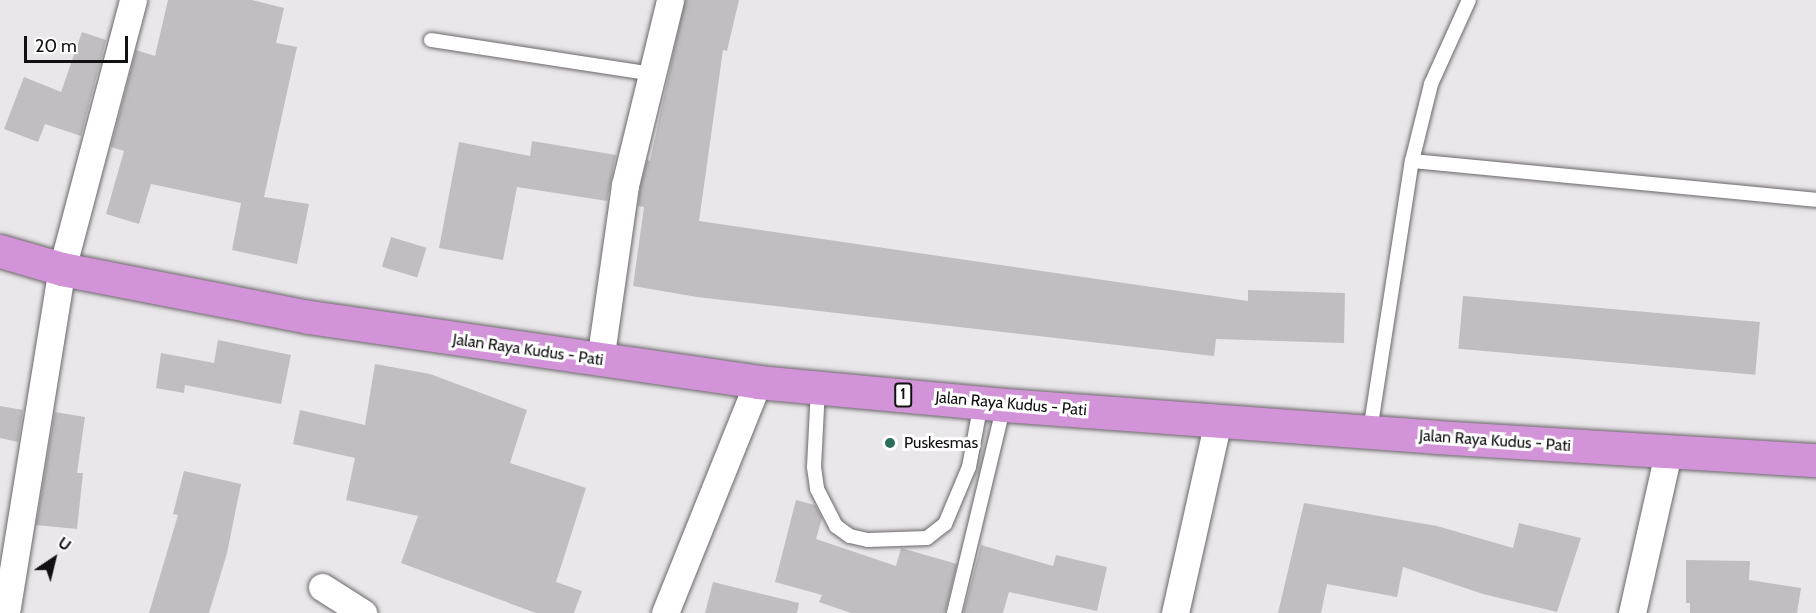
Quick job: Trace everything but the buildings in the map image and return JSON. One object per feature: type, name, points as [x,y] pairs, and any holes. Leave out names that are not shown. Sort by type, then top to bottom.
[{"type":"highway","name":"Jalan Raya Kudus - Pati","points":[[0,251],[62,269],[309,317],[600,361],[758,382],[993,404],[1668,453],[1816,460]]},
{"type":"street","points":[[6,613],[62,269],[133,0]]},
{"type":"street","points":[[600,361],[625,185],[670,0]]},
{"type":"street","points":[[664,613],[758,382]]},
{"type":"street","points":[[1175,613],[1218,420]]},
{"type":"street","points":[[1632,613],[1668,453]]},
{"type":"street","points":[[322,587],[363,613]]},
{"type":"lane","points":[[1370,431],[1412,161],[1431,84],[1469,0]]},
{"type":"lane","points":[[431,40],[652,74]]},
{"type":"lane","points":[[1412,161],[1816,200]]},
{"type":"lane","points":[[818,388],[814,467],[817,489],[836,526],[850,536],[868,540],[927,538],[945,524],[993,404]]},
{"type":"lane","points":[[954,613],[993,404]]},
{"type":"place","name":"Puskesmas","points":[[890,443]]}]
